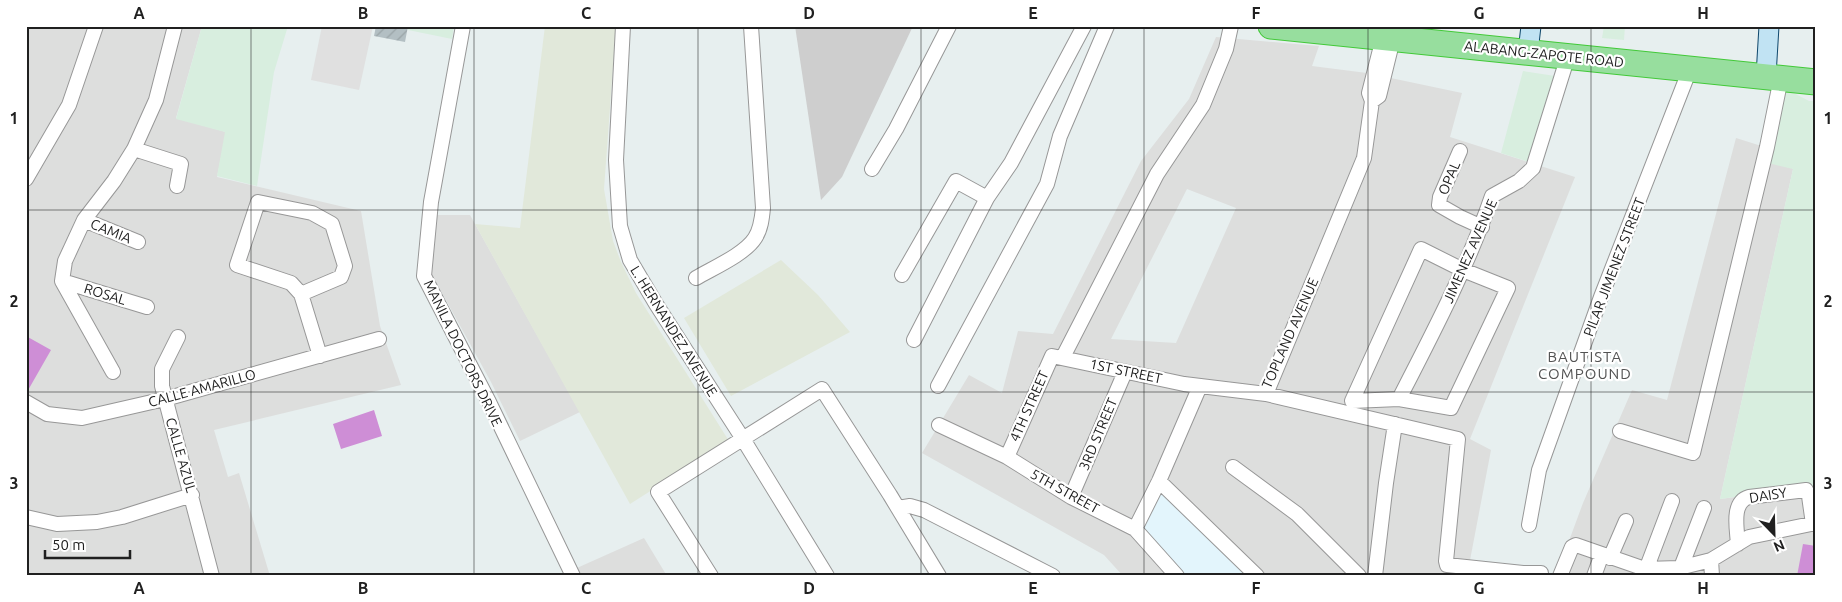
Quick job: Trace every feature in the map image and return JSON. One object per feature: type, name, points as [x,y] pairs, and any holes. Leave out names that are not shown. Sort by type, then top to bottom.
[{"type":"highway","name":"ALABANG-ZAPOTE ROAD","points":[[1271,26],[1385,49],[1528,52],[1816,82]]},
{"type":"street","points":[[26,179],[69,104],[96,26]]},
{"type":"street","points":[[113,372],[62,281],[65,261],[84,220],[134,149],[156,100],[175,26]]},
{"type":"street","name":"MANILA DOCTORS DRIVE","points":[[463,26],[431,202],[424,276],[573,576]]},
{"type":"street","name":"L. HERNANDEZ AVENUE","points":[[623,26],[616,160],[620,226],[630,260],[827,576]]},
{"type":"street","points":[[696,278],[744,250],[755,239],[761,225],[763,208],[751,26]]},
{"type":"street","points":[[872,169],[892,136],[949,26]]},
{"type":"street","points":[[914,340],[987,198],[1011,163],[1084,26]]},
{"type":"street","points":[[938,386],[1047,184],[1060,136],[1107,26]]},
{"type":"street","name":"4TH STREET","points":[[1007,457],[1058,356],[1157,174],[1203,105],[1226,49],[1231,26]]},
{"type":"street","points":[[1528,52],[1531,26]]},
{"type":"street","points":[[1620,432],[1693,452],[1767,147],[1774,77],[1769,26]]},
{"type":"street","name":"TOPLAND AVENUE","points":[[1200,386],[1266,394],[1364,158],[1372,100],[1379,96],[1385,49]]},
{"type":"street","name":"JIMENEZ AVENUE","points":[[1399,399],[1463,270],[1482,226],[1492,196],[1519,181],[1533,168],[1568,56]]},
{"type":"street","name":"PILAR JIMENEZ STREET","points":[[1529,525],[1539,470],[1601,297],[1690,69]]},
{"type":"street","points":[[134,149],[181,164],[177,186]]},
{"type":"street","name":"OPAL","points":[[1460,151],[1440,198],[1439,205],[1460,217],[1482,226]]},
{"type":"street","points":[[902,275],[956,181],[987,198]]},
{"type":"street","points":[[301,294],[340,277],[343,272],[345,266],[332,224],[312,213],[258,202],[237,265],[291,283],[301,294],[320,356]]},
{"type":"street","name":"CAMIA","points":[[84,220],[138,242]]},
{"type":"street","points":[[1421,249],[1463,270],[1508,288],[1451,408],[1399,399],[1352,400],[1421,249]]},
{"type":"street","name":"ROSAL","points":[[62,281],[147,307]]},
{"type":"street","name":"CALLE AZUL","points":[[178,337],[162,369],[162,386],[212,576]]},
{"type":"street","name":"CALLE AMARILLO","points":[[26,402],[47,414],[82,418],[165,399],[379,339]]},
{"type":"street","name":"1ST STREET","points":[[1058,356],[1125,372],[1200,386]]},
{"type":"street","name":"3RD STREET","points":[[1071,497],[1125,372]]},
{"type":"street","points":[[1135,529],[1159,481],[1200,386]]},
{"type":"street","points":[[711,576],[658,492],[822,389],[939,576]]},
{"type":"street","points":[[1266,394],[1458,439],[1446,561],[1448,565],[1523,573],[1541,573]]},
{"type":"street","points":[[1375,576],[1395,424]]},
{"type":"street","name":"5TH STREET","points":[[939,425],[1007,457],[1071,497],[1135,529],[1177,576]]},
{"type":"street","points":[[1233,467],[1296,514],[1359,576]]},
{"type":"street","points":[[1159,481],[1256,576]]},
{"type":"street","name":"DAISY","points":[[1738,544],[1738,505],[1743,498],[1805,490],[1809,496],[1814,524]]},
{"type":"street","points":[[26,517],[57,524],[97,522],[122,517],[192,495]]},
{"type":"street","points":[[1644,572],[1672,502]]},
{"type":"street","points":[[898,508],[912,506],[924,510],[1053,576]]},
{"type":"street","points":[[1678,572],[1704,508]]},
{"type":"street","points":[[1594,576],[1626,521]]},
{"type":"street","points":[[1560,576],[1574,546],[1581,545],[1644,572],[1678,572],[1712,560],[1749,537],[1814,524]]},
{"type":"street","points":[[1712,560],[1712,576]]},
{"type":"shaded area","points":[[26,26],[202,26],[176,118],[226,132],[217,177],[361,211],[380,326],[401,385],[214,430],[228,477],[239,473],[270,576],[26,576]]},
{"type":"shaded area","points":[[202,26],[288,26],[274,72],[257,186],[217,176],[225,132],[176,119]]},
{"type":"shaded area","points":[[322,26],[373,26],[359,90],[311,80]]},
{"type":"shaded area","points":[[376,26],[408,26],[405,42],[374,36]]},
{"type":"shaded area","points":[[408,26],[454,26],[452,39],[408,30]]},
{"type":"shaded area","points":[[545,26],[616,26],[604,189],[613,241],[636,293],[729,441],[630,504],[475,224],[520,228]]},
{"type":"shaded area","points":[[795,26],[913,26],[842,177],[821,200]]},
{"type":"shaded area","points":[[1604,26],[1625,26],[1624,40],[1602,38]]},
{"type":"shaded area","points":[[1216,37],[1319,46],[1312,66],[1367,73],[1462,93],[1450,137],[1575,177],[1470,439],[1491,450],[1467,576],[1123,576],[1104,555],[922,453],[969,375],[1002,393],[1018,331],[1053,334],[1141,161],[1189,99]],"holes":[[[1187,189],[1236,208],[1176,343],[1111,339]]]},
{"type":"shaded area","points":[[1523,71],[1555,76],[1529,162],[1501,153]]},
{"type":"shaded area","points":[[1786,89],[1809,101],[1816,101],[1816,472],[1814,486],[1720,499],[1793,169],[1768,163]]},
{"type":"shaded area","points":[[1736,138],[1771,149],[1793,169],[1720,499],[1816,486],[1816,576],[1556,576],[1583,503],[1632,390],[1667,400]]},
{"type":"shaded area","points":[[437,215],[470,215],[580,412],[520,441],[491,382],[431,273]]},
{"type":"shaded area","points":[[781,260],[818,295],[850,332],[731,396],[684,318]]},
{"type":"shaded area","points":[[26,336],[51,350],[27,392],[26,392]]},
{"type":"shaded area","points":[[374,410],[382,436],[341,449],[333,424]]},
{"type":"shaded area","points":[[1160,490],[1248,576],[1186,576],[1141,526]]},
{"type":"shaded area","points":[[644,538],[667,576],[559,576]]},
{"type":"shaded area","points":[[1803,544],[1816,546],[1816,576],[1797,576]]},
{"type":"district","name":"BAUTISTA COMPOUND","points":[[1585,364]]}]
